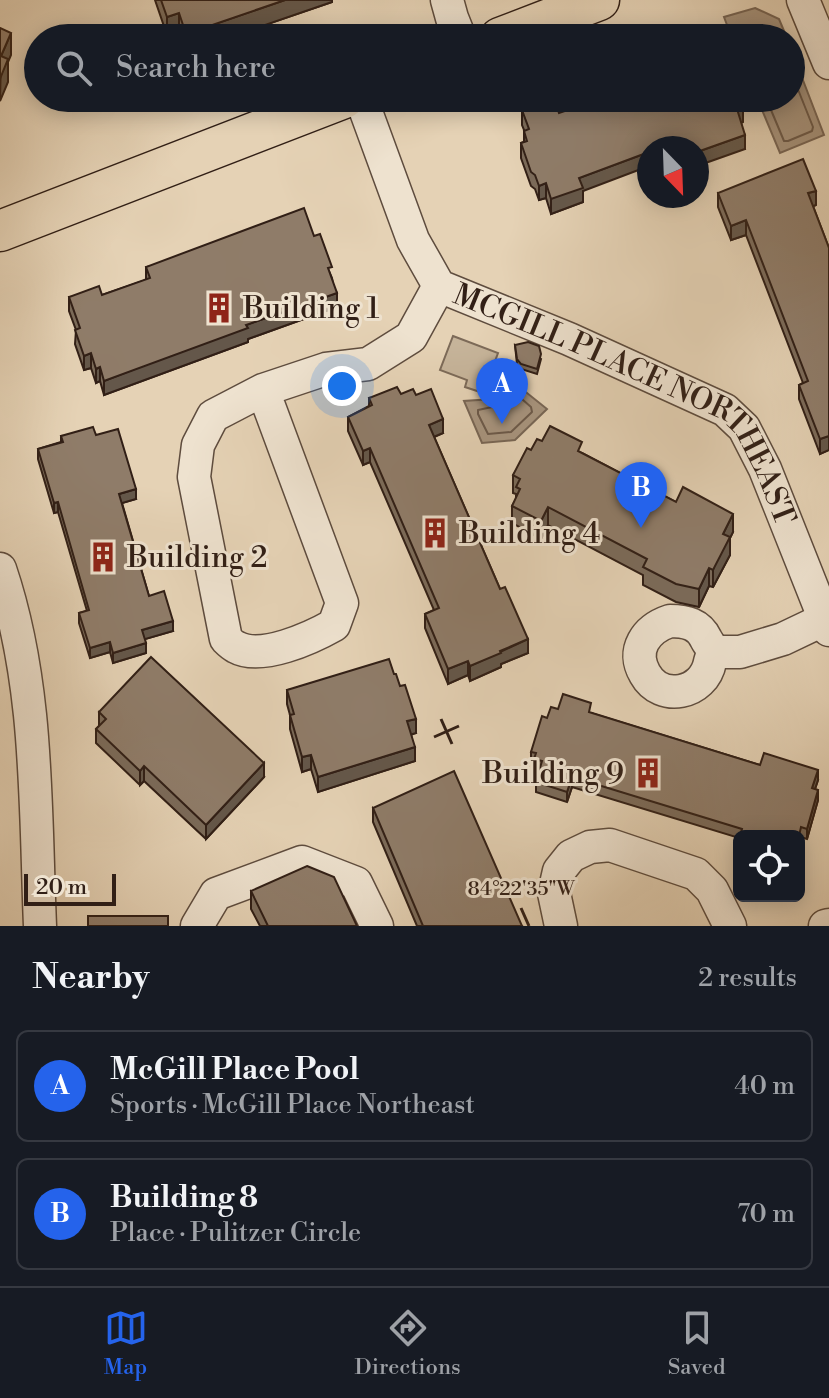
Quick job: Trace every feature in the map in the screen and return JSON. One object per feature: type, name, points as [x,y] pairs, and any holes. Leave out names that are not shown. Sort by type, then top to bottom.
[{"type":"main road","points":[[536,24],[599,0]]},
{"type":"main road","points":[[0,231],[308,112]]},
{"type":"street","points":[[447,0],[454,24]]},
{"type":"street","points":[[803,0],[829,63]]},
{"type":"street","name":"MCGILL PLACE NORTHEAST","points":[[366,112],[413,240],[439,286],[569,339],[725,410],[744,428],[765,469],[827,624]]},
{"type":"street","name":"MCGILL PLACE NORTHEAST","points":[[263,390],[342,603],[334,625],[317,635],[288,646],[259,651],[237,648],[226,639],[194,477],[198,445],[213,416],[263,390],[326,369],[368,364],[411,337],[439,286]]},
{"type":"street","points":[[0,569],[21,648],[31,713],[40,926]]},
{"type":"street","points":[[713,652],[740,652],[827,624]]},
{"type":"street","points":[[561,926],[554,893],[559,871],[571,856],[590,847],[610,845],[696,874],[712,890],[730,926]]},
{"type":"street","points":[[197,926],[216,894],[302,862],[356,883],[377,926]]},
{"type":"shaded area","points":[[453,336],[498,353],[483,393],[465,387],[467,380],[440,370]]},
{"type":"water","points":[[755,8],[779,19],[781,24],[727,24],[724,17]]},
{"type":"water","points":[[805,85],[824,135],[780,153],[763,112],[805,112]]},
{"type":"water","points":[[512,381],[547,409],[515,440],[482,443],[464,401],[493,399]]},
{"type":"building","points":[[161,0],[285,0],[215,24],[183,24],[179,13],[167,17]]},
{"type":"building","points":[[0,28],[11,33],[1,56],[8,59],[0,79]]},
{"type":"building","points":[[523,112],[738,112],[745,135],[709,148],[709,136],[637,136],[637,156],[579,178],[583,188],[551,199],[546,183],[539,186],[531,172],[521,143],[527,141],[524,131],[529,129]]},
{"type":"building","points":[[803,159],[816,191],[808,193],[829,248],[829,436],[820,439],[799,385],[808,381],[746,220],[731,226],[718,193]]},
{"type":"building","name":"Building 1","points":[[304,208],[314,236],[320,234],[337,293],[104,381],[91,353],[84,356],[75,330],[80,328],[69,297],[99,286],[102,295],[150,278],[146,267]]},
{"type":"building","points":[[528,342],[539,346],[541,354],[537,369],[521,364],[517,359],[515,345]]},
{"type":"building","name":"Building 4","points":[[397,387],[401,394],[413,389],[416,395],[431,389],[443,419],[429,425],[500,589],[505,587],[528,639],[470,666],[468,661],[448,669],[425,614],[439,608],[370,448],[363,451],[348,417],[372,405],[369,398]]},
{"type":"building","points":[[550,426],[582,442],[578,451],[676,502],[683,487],[733,514],[723,534],[730,537],[699,589],[676,584],[643,567],[647,559],[548,507],[541,521],[512,506],[520,489],[516,487],[520,479],[513,475],[527,448],[531,450],[537,439],[542,441]]},
{"type":"building","name":"Building 2","points":[[93,427],[96,435],[118,429],[136,489],[119,494],[149,596],[164,591],[173,621],[142,630],[146,643],[113,653],[110,642],[90,648],[79,613],[89,610],[58,502],[54,503],[38,449],[63,442],[61,436]]},
{"type":"building","points":[[151,657],[264,763],[206,825],[144,766],[140,771],[96,729],[106,719],[99,712]]},
{"type":"building","points":[[389,659],[400,686],[405,685],[416,719],[407,721],[415,747],[318,777],[311,755],[302,757],[290,715],[294,714],[287,690]]},
{"type":"building","name":"Building 9","points":[[563,694],[591,703],[589,712],[760,765],[764,753],[818,770],[812,788],[818,790],[807,829],[742,830],[572,777],[567,792],[536,782],[542,761],[534,759],[536,753],[531,752],[542,716],[547,718],[551,707],[558,709]]},
{"type":"building","points":[[454,771],[522,926],[423,926],[373,808]]},
{"type":"building","points":[[307,866],[334,877],[357,926],[268,926],[251,891]]},
{"type":"building","points":[[88,916],[168,916],[168,926],[88,926]]},
{"type":"place","name":"Building 1","points":[[219,308]]},
{"type":"place","name":"McGill Place Pool","points":[[502,424]]},
{"type":"place","name":"Building 8","points":[[641,528]]},
{"type":"place","name":"Building 4","points":[[435,533]]},
{"type":"place","name":"Building 2","points":[[103,557]]},
{"type":"place","name":"Building 9","points":[[648,773]]}]
